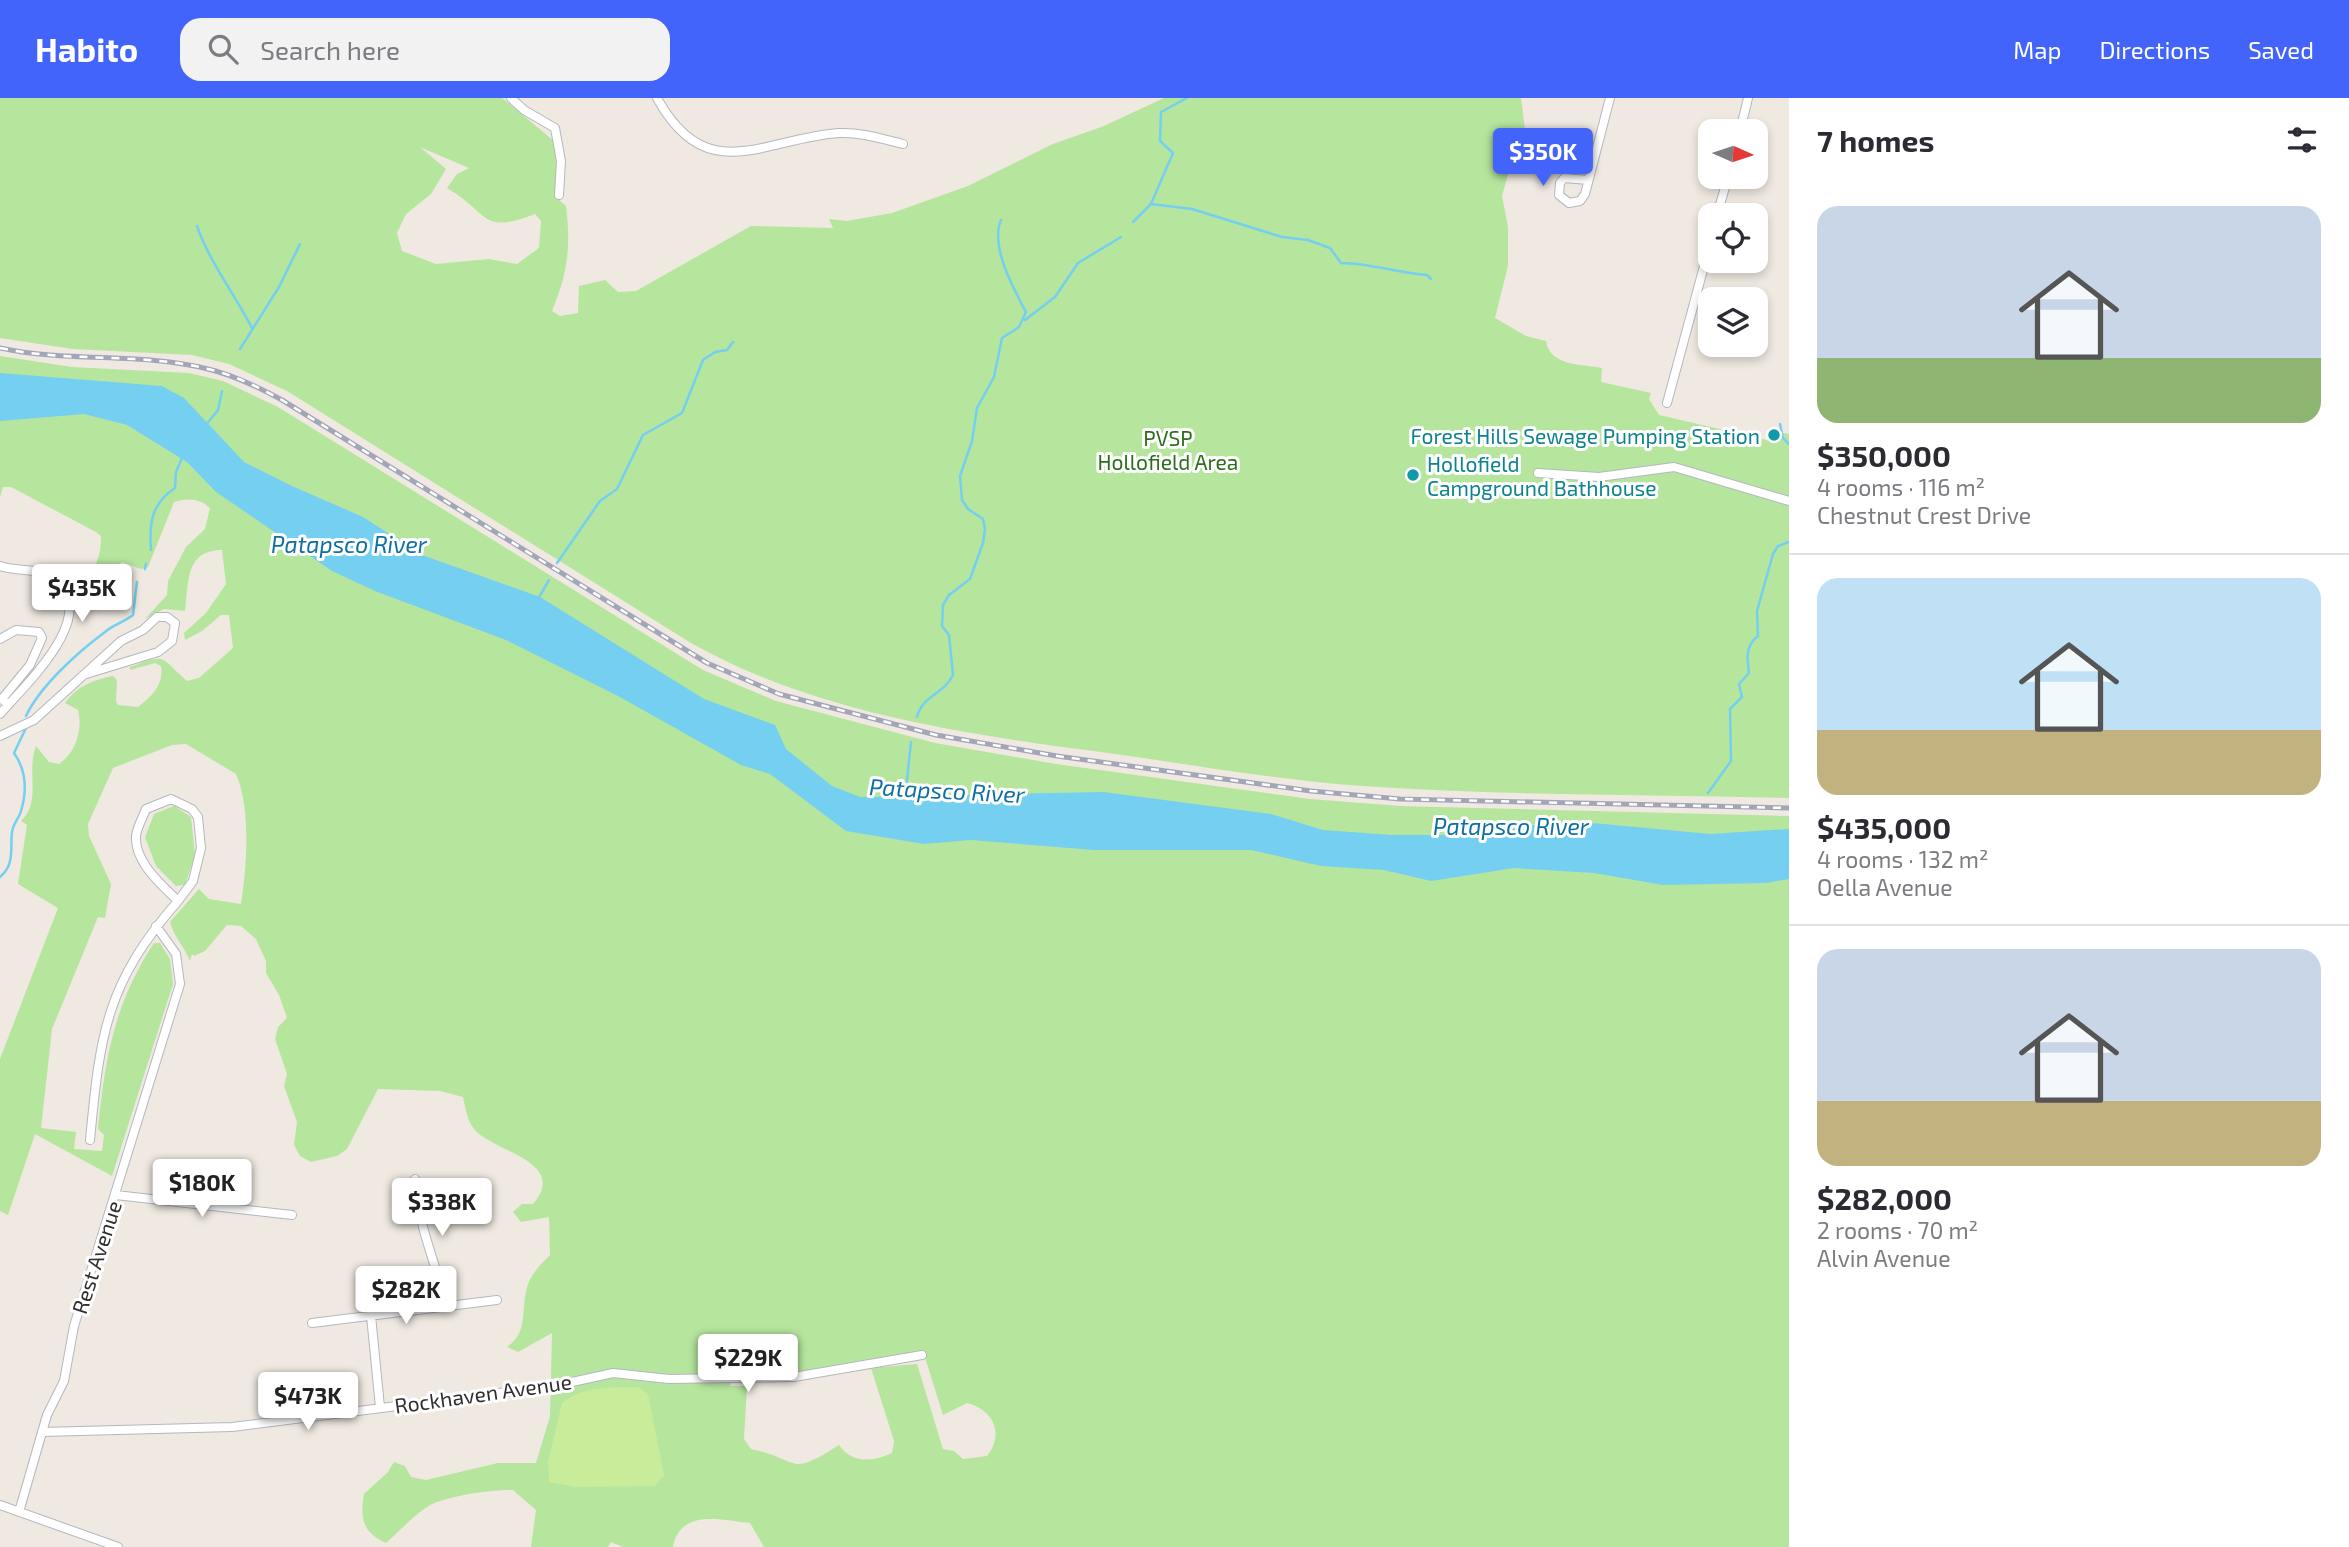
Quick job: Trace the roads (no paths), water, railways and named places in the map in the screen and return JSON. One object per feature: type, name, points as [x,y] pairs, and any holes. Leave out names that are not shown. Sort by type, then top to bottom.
[{"type":"street","points":[[511,98],[524,110],[555,128],[561,161],[559,195]]},
{"type":"street","points":[[657,98],[679,129],[703,146],[719,151],[747,152],[838,134],[868,135],[903,144]]},
{"type":"street","points":[[1588,180],[1568,177],[1560,183],[1559,195],[1562,200],[1569,204],[1580,201],[1588,180],[1610,98]]},
{"type":"street","points":[[1743,119],[1748,98]]},
{"type":"street","points":[[1668,403],[1702,273]]},
{"type":"street","points":[[1538,473],[1599,477],[1674,467],[1789,501]]},
{"type":"street","points":[[0,566],[52,577],[65,591],[69,611],[60,642],[0,714]]},
{"type":"street","points":[[0,736],[34,720],[83,675],[121,641],[143,630],[157,617],[167,617],[175,623],[172,640],[158,652],[83,675]]},
{"type":"street","points":[[0,639],[26,629],[39,632],[42,638],[30,665],[2,699],[8,705]]},
{"type":"street","points":[[90,1140],[105,1025],[124,976],[156,926],[178,901],[192,881],[201,848],[198,817],[192,809],[171,799],[146,809],[136,834],[136,843],[148,870],[178,901]]},
{"type":"street","name":"Rest Avenue","points":[[19,1512],[42,1432],[64,1381],[74,1326],[180,984],[176,954],[156,926]]},
{"type":"street","points":[[415,1179],[422,1195],[422,1224],[439,1274],[445,1306]]},
{"type":"street","points":[[116,1195],[292,1215]]},
{"type":"street","points":[[312,1323],[498,1300]]},
{"type":"street","points":[[371,1316],[380,1408]]},
{"type":"street","name":"Rockhaven Avenue","points":[[42,1432],[232,1427],[554,1386],[597,1374],[669,1379],[768,1379],[922,1355]]},
{"type":"street","points":[[0,1506],[118,1547]]},
{"type":"water","name":"Patapsco River","points":[[0,373],[162,386],[184,398],[244,462],[363,517],[422,555],[540,597],[704,699],[775,725],[786,749],[832,786],[860,797],[1103,792],[1271,814],[1323,830],[1392,835],[1475,835],[1546,823],[1593,823],[1710,834],[1789,829],[1789,879],[1766,883],[1663,885],[1594,873],[1514,868],[1431,881],[1384,870],[1321,866],[1251,850],[1094,850],[971,840],[924,844],[846,831],[770,774],[741,765],[618,696],[506,640],[375,591],[332,571],[216,492],[187,462],[127,425],[84,414],[0,421]]},
{"type":"waterway","points":[[1133,222],[1151,204],[1173,153],[1160,141],[1161,112],[1187,98]]},
{"type":"waterway","points":[[1151,204],[1192,209],[1282,237],[1308,240],[1330,248],[1341,263],[1427,275],[1431,279]]},
{"type":"waterway","points":[[917,717],[923,704],[944,687],[953,675],[949,635],[942,626],[943,605],[949,595],[970,579],[983,543],[985,529],[983,519],[968,509],[962,500],[960,476],[972,441],[977,408],[994,377],[1002,338],[1019,327],[1026,312],[1004,267],[998,242],[1001,220]]},
{"type":"waterway","points":[[197,226],[215,265],[252,328]]},
{"type":"waterway","points":[[1025,320],[1055,297],[1078,263],[1121,237]]},
{"type":"waterway","points":[[240,349],[279,287],[300,244]]},
{"type":"waterway","points":[[557,563],[600,501],[617,489],[643,435],[682,413],[703,360],[715,352],[727,350],[733,342]]},
{"type":"waterway","points":[[206,425],[218,410],[222,391]]},
{"type":"waterway","points":[[1780,424],[1783,438],[1789,444]]},
{"type":"waterway","points":[[151,550],[153,515],[161,501],[175,488],[176,472],[182,458]]},
{"type":"waterway","points":[[1708,793],[1731,761],[1730,709],[1742,697],[1739,684],[1749,673],[1748,653],[1758,636],[1757,611],[1773,554],[1778,546],[1789,542]]},
{"type":"waterway","points":[[145,569],[146,564]]},
{"type":"waterway","points":[[538,599],[549,580]]},
{"type":"waterway","points":[[26,716],[40,693],[72,659],[108,630],[133,615],[137,582]]},
{"type":"waterway","points":[[0,877],[10,862],[13,829],[23,803],[23,774],[14,753],[26,728]]},
{"type":"waterway","points":[[905,798],[911,742]]},
{"type":"railway","points":[[0,348],[26,353],[183,364],[237,378],[282,400],[707,663],[779,694],[936,735],[1057,756],[1311,791],[1400,799],[1789,808]]},
{"type":"place","name":"Forest Hills Sewage Pumping Station","points":[[1774,435]]},
{"type":"place","name":"Hollofield Campground Bathhouse","points":[[1413,475]]},
{"type":"park label","name":"PVSP Hollofield Area","points":[[1168,449]]}]
